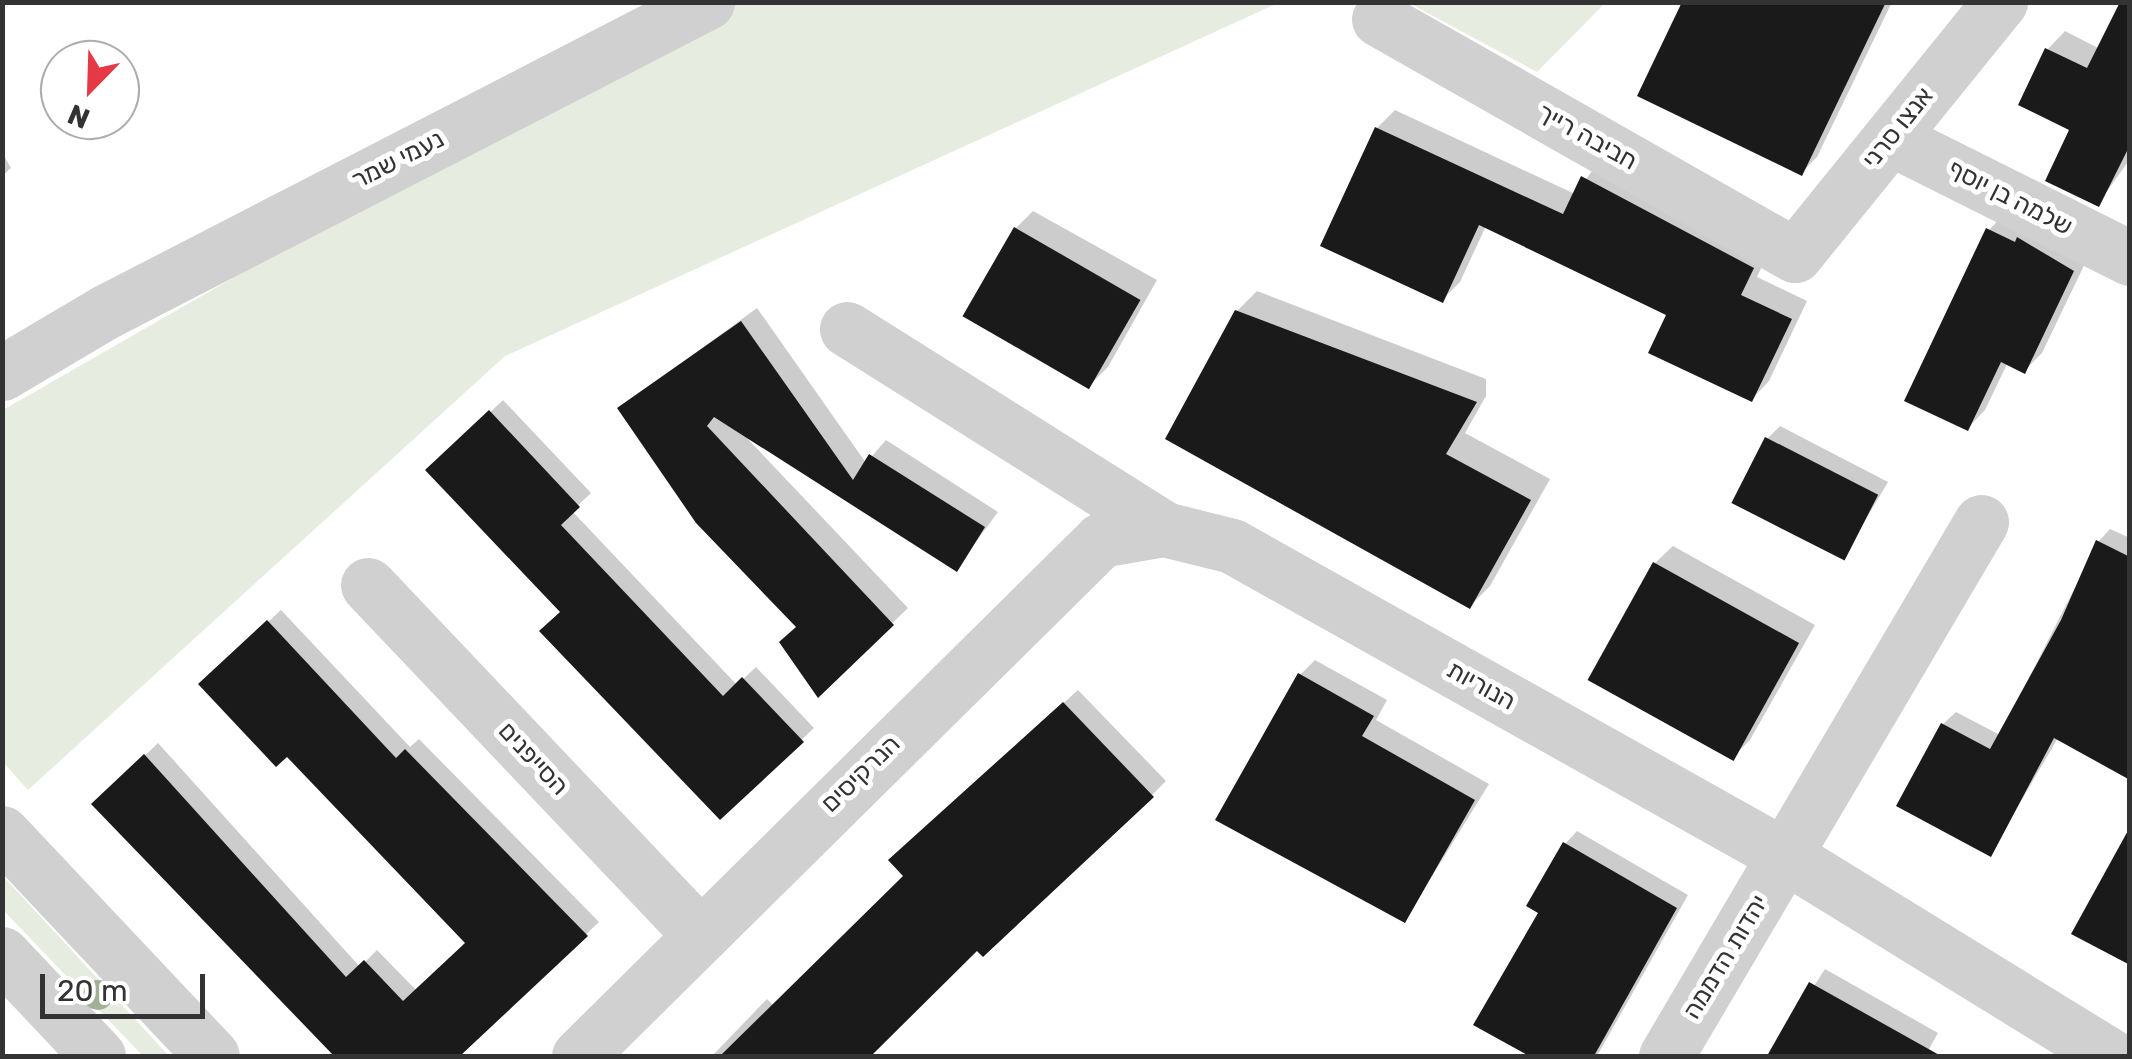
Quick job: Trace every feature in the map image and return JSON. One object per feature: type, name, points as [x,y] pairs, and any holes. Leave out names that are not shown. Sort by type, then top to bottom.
[{"type":"street","name":"אנצו סרני","points":[[1796,254],[2000,2]]},
{"type":"street","name":"נעמי שמר","points":[[2,373],[107,311],[700,5]]},
{"type":"street","name":"חביבה רייך","points":[[1379,19],[1796,254]]},
{"type":"street","name":"שלמה בן יוסף","points":[[1890,138],[2130,258]]},
{"type":"street","name":"נעמי שמר","points":[[2,336],[107,311]]},
{"type":"street","name":"הנוריות","points":[[847,329],[1164,529],[1232,546],[1786,857],[2110,1056]]},
{"type":"street","name":"יהדות הדממה","points":[[1666,1056],[1981,522]]},
{"type":"street","name":"הנרקיסים","points":[[580,1056],[698,933],[1101,540],[1164,529]]},
{"type":"street","name":"הסייפנים","points":[[368,585],[698,933]]},
{"type":"street","points":[[2,833],[212,1056]]},
{"type":"street","points":[[2,954],[98,1056]]},
{"type":"shaded area","points":[[712,3],[1278,3],[505,356],[28,790],[3,762],[3,410]]},
{"type":"shaded area","points":[[1409,3],[1605,3],[1537,72]]},
{"type":"shaded area","points":[[2,876],[169,1056],[143,1056],[3,910]]},
{"type":"building","points":[[1682,2],[1886,2],[1802,176],[1637,96]]},
{"type":"building","points":[[2120,2],[2130,2],[2130,145],[2099,207],[2045,181],[2069,130],[2018,105],[2045,48],[2087,68]]},
{"type":"building","points":[[1375,127],[1563,214],[1581,176],[1754,268],[1741,295],[1792,319],[1752,402],[1648,353],[1666,315],[1479,225],[1443,303],[1320,246]]},
{"type":"building","points":[[1014,227],[1140,300],[1089,389],[962,316]]},
{"type":"building","points":[[1986,228],[2015,242],[2017,237],[2074,271],[2025,374],[2001,362],[1968,431],[1904,401]]},
{"type":"building","points":[[1235,310],[1477,402],[1446,454],[1531,500],[1470,609],[1165,439]]},
{"type":"building","points":[[741,321],[853,480],[869,454],[985,527],[957,572],[714,417],[707,426],[894,625],[818,698],[779,642],[796,627],[696,523],[617,408]]},
{"type":"building","points":[[489,410],[580,507],[561,525],[723,696],[742,677],[804,742],[720,820],[539,631],[560,612],[425,470]]},
{"type":"building","points":[[1765,437],[1878,495],[1845,561],[1731,503]]},
{"type":"building","points":[[2096,540],[2130,557],[2130,780],[2054,738],[1991,857],[1896,806],[1941,723],[1990,749],[2061,620]]},
{"type":"building","points":[[1653,562],[1799,643],[1734,761],[1588,680]]},
{"type":"building","points":[[267,620],[396,758],[405,749],[588,936],[460,1056],[334,1056],[91,804],[144,754],[346,977],[364,960],[403,1001],[465,943],[287,757],[276,767],[198,684]]},
{"type":"building","points":[[1298,673],[1374,716],[1362,736],[1475,800],[1405,923],[1215,820]]},
{"type":"building","points":[[1063,702],[1154,797],[983,957],[977,951],[871,1056],[720,1056],[903,876],[888,860]]},
{"type":"building","points":[[2130,827],[2130,965],[2071,934]]},
{"type":"building","points":[[1563,842],[1677,908],[1594,1056],[1529,1056],[1473,1025],[1538,913],[1526,906]]},
{"type":"building","points":[[1809,982],[1941,1056],[1767,1056]]}]
